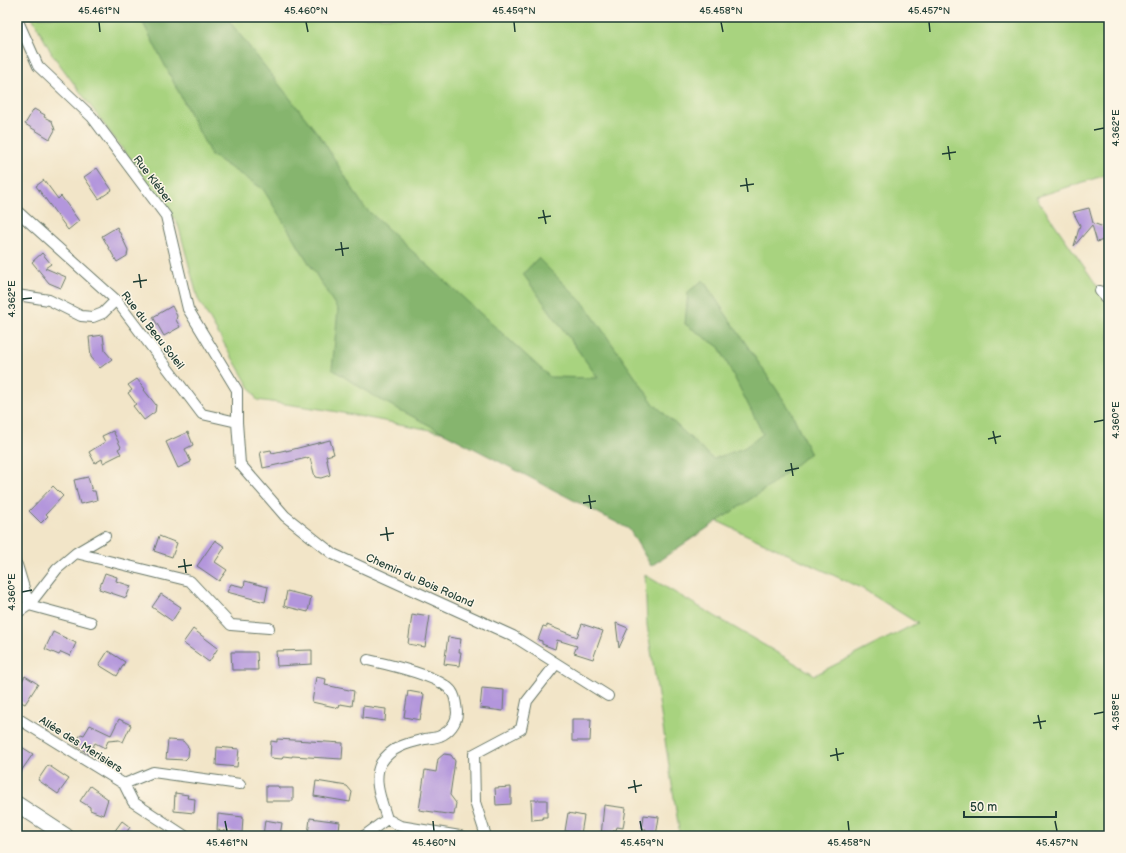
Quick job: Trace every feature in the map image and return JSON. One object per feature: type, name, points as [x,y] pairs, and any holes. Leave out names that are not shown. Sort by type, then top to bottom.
[{"type":"street","name":"Rue Kléber","points":[[17,19],[38,66],[92,117],[166,216],[188,309],[237,390],[236,422],[240,464]]},
{"type":"street","name":"Rue du Beau Soleil","points":[[17,211],[116,300],[202,414],[236,422]]},
{"type":"street","points":[[1100,292],[1109,302]]},
{"type":"street","points":[[17,294],[49,300],[81,316],[93,317],[103,313],[116,300]]},
{"type":"street","name":"Chemin du Bois Roland","points":[[240,464],[285,516],[333,554],[513,636],[608,696]]},
{"type":"street","points":[[17,614],[29,605],[58,569],[76,553],[105,536]]},
{"type":"street","points":[[76,553],[190,581],[231,625],[269,628]]},
{"type":"street","points":[[17,565],[29,605]]},
{"type":"street","points":[[29,605],[92,622]]},
{"type":"street","points":[[368,660],[402,667],[425,675],[452,691],[456,703],[457,715],[452,727],[440,736],[400,746],[389,753],[381,764],[377,776],[380,797],[387,819],[400,826],[460,836]]},
{"type":"street","points":[[486,836],[475,802],[474,754],[521,729],[527,701],[556,664]]},
{"type":"street","name":"Allée des Merisiers","points":[[17,718],[124,784],[133,802],[185,836]]},
{"type":"street","points":[[124,784],[152,772],[240,784]]},
{"type":"street","points":[[17,804],[66,836]]},
{"type":"street","points":[[364,836],[387,819]]},
{"type":"green space","points":[[32,17],[1109,17],[1109,174],[1036,197],[1109,303],[1109,836],[680,836],[647,625],[645,575],[815,675],[917,623],[863,589],[586,460],[327,410],[257,400],[198,299],[178,224],[52,54]]},
{"type":"green space","points":[[140,17],[226,17],[322,139],[364,207],[550,377],[598,378],[523,274],[538,258],[585,305],[654,404],[713,459],[744,448],[763,434],[719,347],[685,324],[688,292],[703,280],[791,411],[810,453],[770,486],[651,566],[629,529],[375,397],[332,369],[338,310],[263,189],[211,155]]},
{"type":"building","points":[[34,109],[52,121],[55,130],[50,139],[25,124]]},
{"type":"building","points":[[97,168],[112,190],[99,199],[84,177]]},
{"type":"building","points":[[44,180],[58,199],[61,196],[79,221],[68,230],[36,186]]},
{"type":"building","points":[[1089,208],[1093,223],[1109,229],[1109,242],[1104,240],[1097,242],[1092,225],[1074,246],[1080,225],[1073,212]]},
{"type":"building","points":[[117,227],[128,250],[127,256],[117,262],[102,236]]},
{"type":"building","points":[[42,253],[51,264],[45,268],[66,277],[61,288],[49,283],[32,262]]},
{"type":"building","points":[[172,306],[177,316],[176,320],[180,327],[164,336],[153,317]]},
{"type":"building","points":[[103,335],[105,351],[112,359],[100,368],[91,357],[89,337]]},
{"type":"building","points":[[137,379],[156,405],[155,412],[144,420],[133,406],[136,404],[128,393],[132,390],[128,385]]},
{"type":"building","points":[[113,431],[121,447],[118,449],[121,454],[103,463],[102,459],[95,463],[89,452],[105,442],[102,436]]},
{"type":"building","points":[[188,432],[193,445],[185,449],[191,462],[178,468],[166,442]]},
{"type":"building","points":[[330,440],[334,454],[326,456],[330,475],[321,478],[315,477],[310,458],[263,468],[260,452],[271,450],[272,453],[286,451]]},
{"type":"building","points":[[88,477],[92,491],[95,491],[97,500],[80,504],[74,480]]},
{"type":"building","points":[[53,486],[63,496],[46,514],[48,516],[41,523],[29,511]]},
{"type":"building","points":[[159,536],[177,543],[172,557],[154,551]]},
{"type":"building","points":[[215,540],[225,547],[215,562],[227,570],[219,581],[197,566]]},
{"type":"building","points":[[105,573],[117,577],[116,581],[131,586],[126,598],[99,589]]},
{"type":"building","points":[[245,581],[268,587],[265,602],[227,592],[231,584],[244,587]]},
{"type":"building","points":[[287,591],[311,597],[308,612],[284,606]]},
{"type":"building","points":[[161,594],[181,607],[172,621],[152,607]]},
{"type":"building","points":[[417,614],[430,616],[425,647],[408,644],[412,615],[417,616]]},
{"type":"building","points":[[616,623],[628,628],[619,648]]},
{"type":"building","points":[[582,624],[603,631],[593,659],[574,653],[577,646],[557,640],[555,649],[542,644],[542,641],[538,640],[543,626],[547,627],[547,625],[577,637]]},
{"type":"building","points":[[193,629],[218,648],[209,662],[183,643]]},
{"type":"building","points":[[53,632],[76,643],[70,656],[61,652],[59,655],[45,649]]},
{"type":"building","points":[[448,637],[461,639],[459,666],[444,664]]},
{"type":"building","points":[[312,650],[312,664],[277,666],[276,651]]},
{"type":"building","points":[[108,651],[125,662],[117,676],[99,665]]},
{"type":"building","points":[[231,652],[257,652],[258,670],[232,670]]},
{"type":"building","points":[[25,676],[38,684],[25,704],[17,700],[17,689]]},
{"type":"building","points":[[316,677],[326,679],[325,685],[354,691],[352,706],[340,704],[339,708],[312,702]]},
{"type":"building","points":[[482,688],[504,690],[503,711],[480,708]]},
{"type":"building","points":[[408,691],[424,694],[420,720],[404,717]]},
{"type":"building","points":[[363,706],[386,709],[385,721],[362,718]]},
{"type":"building","points":[[119,719],[131,725],[123,742],[119,740],[108,741],[105,748],[95,743],[89,754],[75,745],[81,734],[84,735],[90,725],[111,735]]},
{"type":"building","points":[[572,719],[591,719],[590,741],[572,741]]},
{"type":"building","points":[[277,739],[343,743],[342,759],[292,756],[283,756],[282,759],[270,758],[271,741],[277,742]]},
{"type":"building","points":[[168,740],[183,741],[189,748],[188,757],[185,760],[166,759]]},
{"type":"building","points":[[17,744],[33,754],[17,777]]},
{"type":"building","points":[[217,747],[239,749],[237,767],[216,765]]},
{"type":"building","points":[[444,754],[451,755],[455,761],[450,795],[456,803],[454,815],[419,810],[425,770],[436,772],[438,759]]},
{"type":"building","points":[[48,765],[69,779],[58,794],[38,780]]},
{"type":"building","points":[[316,781],[347,786],[352,792],[350,802],[314,796]]},
{"type":"building","points":[[90,786],[108,799],[103,815],[90,810],[90,807],[80,801]]},
{"type":"building","points":[[266,786],[293,788],[293,801],[266,801]]},
{"type":"building","points":[[511,787],[511,804],[496,805],[495,788]]},
{"type":"building","points":[[175,793],[188,795],[187,798],[195,799],[194,813],[174,811]]},
{"type":"building","points":[[531,800],[547,800],[547,817],[532,820]]},
{"type":"building","points":[[604,805],[626,808],[623,828],[617,827],[616,830],[614,830],[613,836],[601,836]]},
{"type":"building","points":[[568,813],[584,816],[581,834],[565,831]]},
{"type":"building","points":[[218,814],[243,817],[242,833],[217,830]]},
{"type":"building","points":[[644,815],[659,817],[656,836],[645,836],[646,829],[642,829]]},
{"type":"building","points":[[310,818],[340,822],[339,831],[335,836],[308,835]]},
{"type":"building","points":[[265,820],[282,823],[280,836],[263,836]]},
{"type":"building","points":[[122,821],[130,827],[124,836],[111,836]]}]
